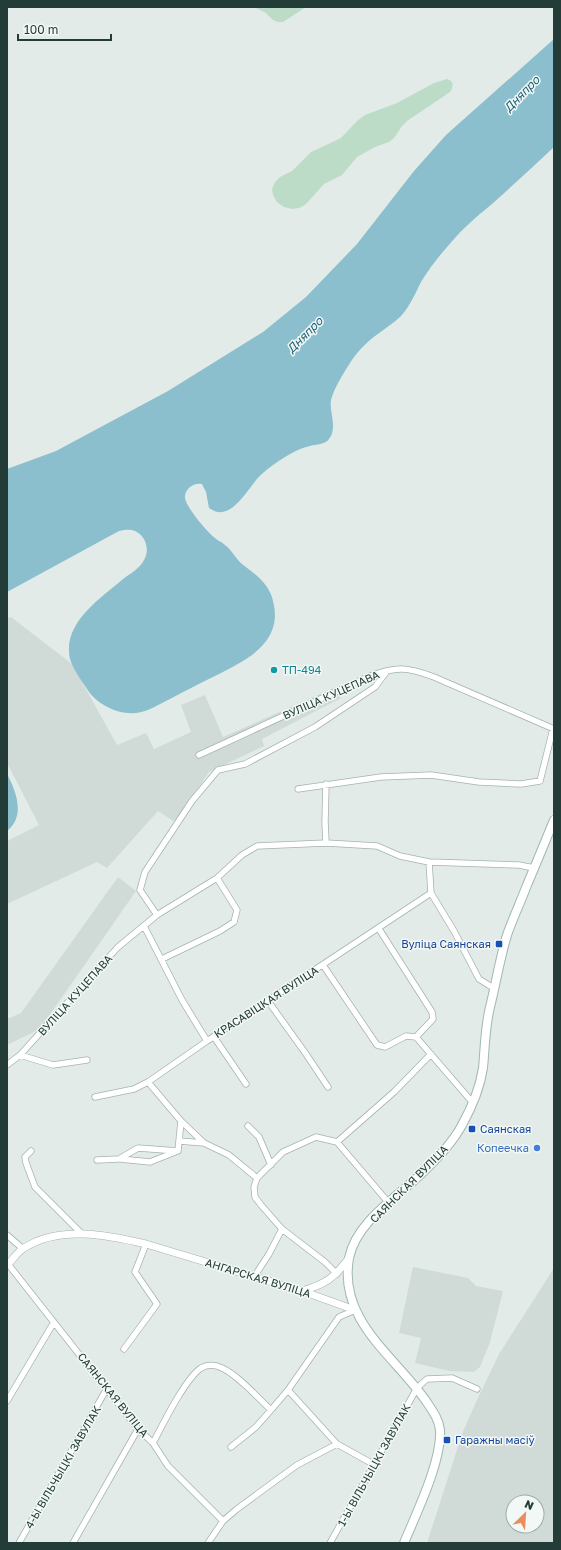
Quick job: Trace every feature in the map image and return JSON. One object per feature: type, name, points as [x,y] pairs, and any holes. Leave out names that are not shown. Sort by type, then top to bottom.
[{"type":"main road","name":"САЯНСКАЯ ВУЛІЦА","points":[[355,1310],[348,1283],[349,1258],[360,1232],[388,1202],[420,1176],[453,1139],[461,1128],[473,1103],[482,1069],[487,1022],[507,936],[554,820]]},
{"type":"main road","points":[[355,1310],[367,1332],[416,1388],[438,1420],[440,1430],[439,1446],[435,1467],[404,1543]]},
{"type":"street","name":"ВУЛІЦА КУЦЕПАВА","points":[[199,755],[370,676],[398,668],[424,673],[553,729]]},
{"type":"street","points":[[157,915],[140,890],[145,872],[192,801],[218,770],[245,764],[316,727],[375,687],[387,671]]},
{"type":"street","points":[[298,788],[380,777],[430,775],[486,782],[521,784],[540,781],[553,729]]},
{"type":"street","points":[[326,784],[324,822],[326,843]]},
{"type":"street","name":"ВУЛІЦА КУЦЕПАВА","points":[[7,1065],[20,1054],[118,947],[157,915],[218,878],[242,855],[257,846],[326,843],[377,846],[400,856],[429,862],[519,865],[534,868]]},
{"type":"street","points":[[429,862],[431,893],[454,931],[479,979],[495,989]]},
{"type":"street","points":[[162,959],[220,931],[234,922],[237,910],[218,878]]},
{"type":"street","name":"КРАСАВІЦКАЯ ВУЛІЦА","points":[[96,1097],[134,1089],[148,1082],[207,1041],[379,929],[431,893]]},
{"type":"street","points":[[144,926],[182,1000],[207,1041]]},
{"type":"street","points":[[379,929],[432,1012],[433,1019],[416,1037]]},
{"type":"street","points":[[323,965],[377,1045],[384,1047],[406,1036],[416,1037],[473,1103]]},
{"type":"street","points":[[268,1001],[328,1087]]},
{"type":"street","points":[[214,1037],[246,1084]]},
{"type":"street","points":[[20,1054],[53,1065],[87,1060]]},
{"type":"street","points":[[337,1142],[394,1092],[431,1054]]},
{"type":"street","points":[[148,1082],[180,1121],[204,1143],[229,1155],[257,1178]]},
{"type":"street","points":[[178,1151],[180,1121]]},
{"type":"street","points":[[248,1126],[259,1137],[271,1164]]},
{"type":"street","points":[[337,1274],[325,1262],[282,1230],[255,1197],[254,1187],[257,1178],[283,1152],[316,1137],[337,1142],[388,1202]]},
{"type":"street","points":[[179,1141],[204,1143]]},
{"type":"street","points":[[119,1159],[138,1148],[178,1151]]},
{"type":"street","points":[[30,1151],[25,1157],[35,1187],[81,1233]]},
{"type":"street","points":[[97,1160],[119,1159],[150,1162],[178,1151]]},
{"type":"street","points":[[254,1277],[270,1254],[282,1230]]},
{"type":"street","name":"АНГАРСКАЯ ВУЛІЦА","points":[[8,1265],[22,1248],[41,1239],[81,1233],[122,1238],[302,1291],[355,1310]]},
{"type":"street","points":[[7,1235],[22,1248]]},
{"type":"street","points":[[124,1349],[158,1304],[134,1272],[146,1244]]},
{"type":"street","points":[[302,1291],[320,1286],[337,1274],[349,1258]]},
{"type":"street","name":"САЯНСКАЯ ВУЛІЦА","points":[[8,1265],[106,1390],[138,1429],[153,1443],[168,1466],[223,1521]]},
{"type":"street","points":[[231,1447],[256,1427],[288,1390],[339,1317],[355,1310]]},
{"type":"street","points":[[7,1401],[54,1322]]},
{"type":"street","points":[[153,1443],[177,1399],[198,1371],[205,1367],[212,1366],[224,1369],[271,1410]]},
{"type":"street","points":[[416,1388],[428,1379],[452,1378],[477,1389]]},
{"type":"street","name":"1-Ы ВІЛЬЧЫЦКІ ЗАВУЛАК","points":[[330,1543],[416,1388]]},
{"type":"street","name":"4-Ы ВІЛЬЧЫЦКІ ЗАВУЛАК","points":[[19,1543],[106,1390]]},
{"type":"street","points":[[288,1390],[337,1444],[373,1464]]},
{"type":"street","points":[[73,1543],[138,1429]]},
{"type":"street","points":[[208,1543],[223,1521],[237,1508],[297,1465],[337,1444]]},
{"type":"shaded area","points":[[11,617],[72,664],[117,745],[146,733],[154,749],[191,732],[181,705],[205,695],[223,737],[336,687],[341,698],[262,739],[264,746],[209,772],[175,822],[158,811],[107,868],[97,862],[7,904],[7,841],[39,825],[7,763],[7,618]]},
{"type":"shaded area","points":[[118,877],[136,891],[40,1029],[7,1045],[7,1019],[21,1013]]},
{"type":"shaded area","points":[[413,1267],[468,1278],[476,1286],[503,1291],[490,1342],[480,1367],[474,1372],[449,1371],[415,1363],[421,1338],[399,1333]]},
{"type":"shaded area","points":[[554,1268],[554,1543],[427,1543],[462,1434],[499,1354]]},
{"type":"green space","points":[[254,7],[306,7],[283,22],[278,22],[273,20],[266,13]]},
{"type":"green space","points":[[447,79],[453,84],[450,92],[407,121],[389,142],[375,147],[357,157],[342,175],[324,184],[306,204],[299,208],[292,209],[284,207],[277,202],[273,195],[272,189],[275,182],[280,177],[292,171],[311,152],[341,138],[357,121],[365,115],[397,103],[434,83]]},
{"type":"water","name":"Дняпро","points":[[554,39],[554,147],[458,235],[430,268],[410,304],[401,316],[360,349],[342,376],[332,395],[331,405],[333,430],[329,439],[323,443],[297,450],[279,461],[257,479],[232,508],[225,511],[217,512],[209,508],[206,492],[202,484],[193,485],[186,492],[186,502],[202,525],[211,535],[223,543],[242,564],[264,583],[269,590],[275,609],[275,617],[273,628],[268,638],[254,654],[244,660],[149,709],[136,713],[129,713],[115,710],[102,704],[91,694],[71,663],[69,646],[72,634],[77,623],[94,604],[140,566],[146,556],[146,544],[142,536],[135,531],[119,531],[7,592],[7,469],[56,451],[168,391],[263,332],[306,297],[357,244],[414,171],[446,135]]},
{"type":"water","points":[[7,774],[16,796],[18,811],[13,825],[7,831]]},
{"type":"place","name":"ТП-494","points":[[274,670]]},
{"type":"place","name":"Вуліца Саянская","points":[[499,944]]},
{"type":"place","name":"Саянская","points":[[472,1129]]},
{"type":"place","name":"Копеечка","points":[[537,1148]]},
{"type":"place","name":"Гаражны масіў","points":[[447,1440]]}]
